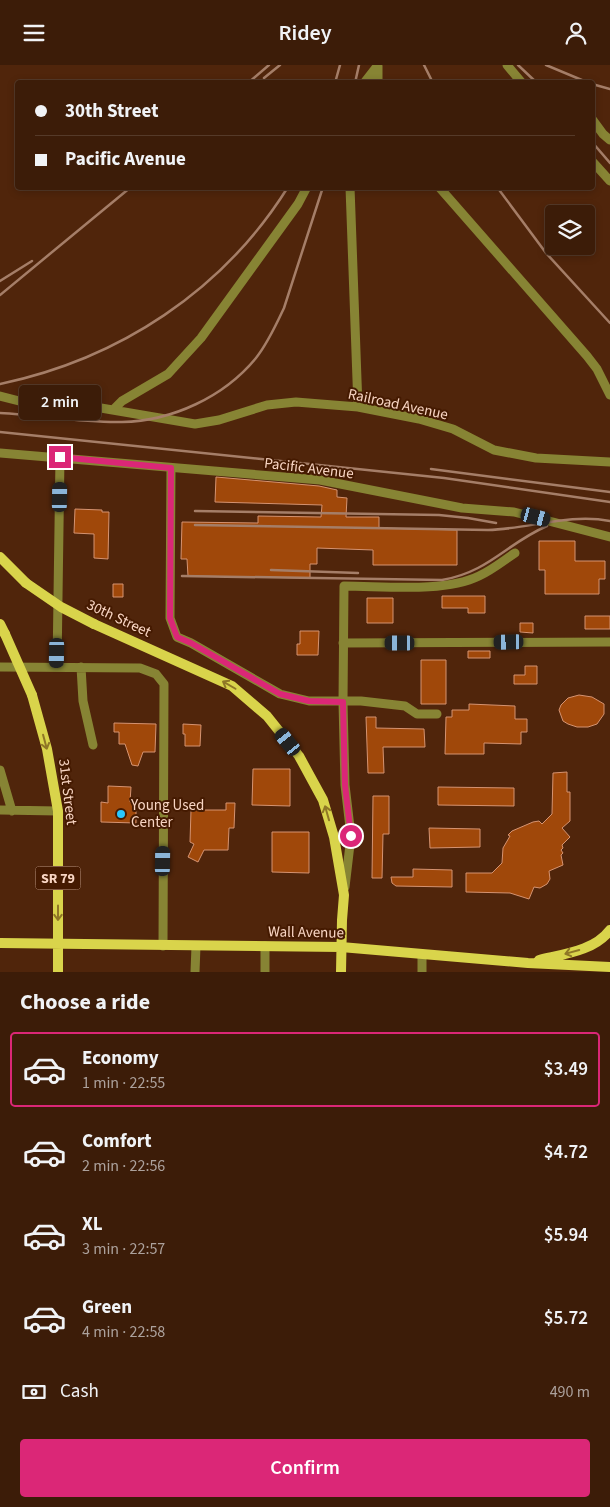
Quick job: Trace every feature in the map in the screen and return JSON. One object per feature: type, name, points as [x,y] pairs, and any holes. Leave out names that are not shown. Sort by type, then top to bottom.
[{"type":"main road","name":"30th Street","points":[[0,557],[26,583],[61,607],[94,624],[232,686],[267,716],[299,756],[323,800],[334,837],[344,895],[341,972]]},
{"type":"main road","name":"31st Street","points":[[2,629],[32,695],[47,749],[58,811],[58,972]]},
{"type":"main road","points":[[528,963],[591,946],[610,930]]},
{"type":"main road","name":"Wall Avenue","points":[[0,943],[341,947],[528,963],[610,967]]},
{"type":"street","points":[[366,80],[378,65]]},
{"type":"street","points":[[378,65],[378,80]]},
{"type":"street","points":[[506,65],[519,80]]},
{"type":"street","points":[[595,123],[610,140]]},
{"type":"street","points":[[595,164],[610,181]]},
{"type":"street","points":[[113,410],[122,401],[168,374],[201,338],[298,204],[305,190]]},
{"type":"street","points":[[350,190],[358,407]]},
{"type":"street","points":[[442,190],[587,356],[597,369],[610,395]]},
{"type":"street","name":"Railroad Avenue","points":[[0,396],[51,407],[77,405],[195,424],[219,420],[252,409],[296,402],[358,407],[419,419],[453,429],[494,450],[536,458],[610,462]]},
{"type":"street","name":"Pacific Avenue","points":[[0,453],[320,480],[462,508],[514,512],[610,537]]},
{"type":"street","points":[[57,667],[60,457]]},
{"type":"street","points":[[171,468],[170,618],[177,637],[191,643],[280,694],[309,701],[361,701],[405,706],[417,714],[437,714]]},
{"type":"street","name":"30th Street","points":[[344,895],[351,836],[345,785],[343,702],[344,586],[433,587],[451,585],[479,577],[515,553]]},
{"type":"street","points":[[344,643],[610,641]]},
{"type":"street","points":[[0,667],[140,667],[156,674],[164,685],[163,946]]},
{"type":"street","points":[[81,667],[83,701],[94,745]]},
{"type":"street","points":[[0,770],[12,811]]},
{"type":"street","points":[[0,810],[58,811]]},
{"type":"street","points":[[195,972],[196,946]]},
{"type":"street","points":[[265,946],[265,972]]},
{"type":"street","points":[[422,954],[422,972]]},
{"type":"building","points":[[216,477],[319,486],[337,490],[337,497],[347,498],[346,517],[379,517],[379,528],[457,530],[457,565],[373,565],[373,550],[317,548],[317,564],[310,564],[310,578],[188,576],[187,559],[181,559],[182,522],[258,523],[258,516],[321,517],[322,505],[215,502]]},
{"type":"building","points":[[75,509],[109,512],[108,559],[94,558],[94,534],[74,533]]},
{"type":"building","points":[[539,541],[575,541],[575,561],[605,561],[605,579],[599,579],[599,594],[545,594],[545,570],[539,570]]},
{"type":"building","points":[[113,584],[123,584],[123,597],[113,597]]},
{"type":"building","points":[[442,596],[485,596],[485,613],[468,613],[468,608],[442,608]]},
{"type":"building","points":[[367,598],[393,598],[393,623],[367,623]]},
{"type":"building","points":[[585,616],[610,616],[610,629],[585,629]]},
{"type":"building","points":[[520,623],[533,623],[533,633],[520,632]]},
{"type":"building","points":[[300,631],[319,631],[318,655],[297,655],[297,644],[300,644]]},
{"type":"building","points":[[468,651],[490,651],[490,658],[468,658]]},
{"type":"building","points":[[421,660],[446,660],[446,704],[421,704]]},
{"type":"building","points":[[525,666],[537,666],[537,684],[514,684],[514,675],[525,675]]},
{"type":"building","points":[[579,695],[592,697],[604,704],[604,714],[597,724],[588,727],[577,727],[563,721],[559,710],[561,705],[568,698]]},
{"type":"building","points":[[469,704],[515,706],[515,719],[527,719],[527,732],[521,732],[521,744],[484,743],[484,754],[445,754],[446,717],[452,717],[452,710],[469,710]]},
{"type":"building","points":[[366,717],[376,717],[376,728],[424,729],[425,747],[383,747],[384,773],[368,773]]},
{"type":"building","points":[[114,723],[156,724],[155,752],[143,752],[138,766],[132,765],[125,744],[119,744],[119,732],[114,732]]},
{"type":"building","points":[[183,724],[201,725],[200,746],[185,746]]},
{"type":"building","points":[[253,769],[290,769],[290,806],[252,805]]},
{"type":"building","points":[[567,772],[567,792],[570,792],[570,821],[562,828],[570,837],[562,845],[563,865],[549,871],[550,879],[547,884],[540,888],[534,887],[529,899],[510,893],[466,892],[466,873],[492,873],[502,863],[503,848],[510,836],[508,835],[512,831],[533,822],[539,821],[542,824],[552,814],[553,773]]},
{"type":"building","points":[[108,786],[131,787],[130,802],[136,802],[136,823],[101,822],[101,802],[108,803]]},
{"type":"building","points":[[438,787],[514,788],[514,806],[438,805]]},
{"type":"building","points":[[373,796],[389,796],[389,834],[383,834],[382,878],[372,878]]},
{"type":"building","points":[[226,803],[235,803],[234,828],[229,828],[228,850],[204,850],[198,862],[188,857],[194,844],[190,842],[191,810],[226,810]]},
{"type":"building","points":[[429,828],[480,829],[480,847],[430,848]]},
{"type":"building","points":[[272,832],[309,832],[309,873],[272,872]]},
{"type":"building","points":[[413,869],[452,870],[452,887],[396,886],[392,883],[391,877],[413,877]]},
{"type":"railway","points":[[252,80],[269,65]]},
{"type":"railway","points":[[264,78],[280,65]]},
{"type":"railway","points":[[336,80],[340,65]]},
{"type":"railway","points":[[356,80],[359,65]]},
{"type":"railway","points":[[424,65],[432,80]]},
{"type":"railway","points":[[518,65],[534,80]]},
{"type":"railway","points":[[546,65],[582,80]]},
{"type":"railway","points":[[595,85],[610,89]]},
{"type":"railway","points":[[595,146],[610,163]]},
{"type":"railway","points":[[0,295],[127,190]]},
{"type":"railway","points":[[0,384],[44,373],[86,357],[126,338],[164,315],[200,288],[232,258],[262,224],[286,190]]},
{"type":"railway","points":[[0,413],[91,421],[141,421],[178,412],[213,395],[229,384],[256,358],[278,321],[284,308],[322,190]]},
{"type":"railway","points":[[499,190],[546,253],[610,323]]},
{"type":"railway","points":[[0,281],[32,261]]},
{"type":"railway","points":[[0,432],[444,478],[610,502]]},
{"type":"railway","points":[[431,469],[610,492]]},
{"type":"railway","points":[[195,511],[439,515],[496,523]]},
{"type":"railway","points":[[195,525],[488,530],[564,520],[595,519],[610,521]]},
{"type":"railway","points":[[182,576],[442,580],[473,571],[520,540],[547,526]]},
{"type":"railway","points":[[271,570],[358,573]]},
{"type":"place","name":"Young Used Center","points":[[121,814]]},
{"type":"route","points":[[60,457],[171,468],[170,618],[177,637],[191,643],[280,694],[309,701],[343,702],[345,785],[351,836]]}]
